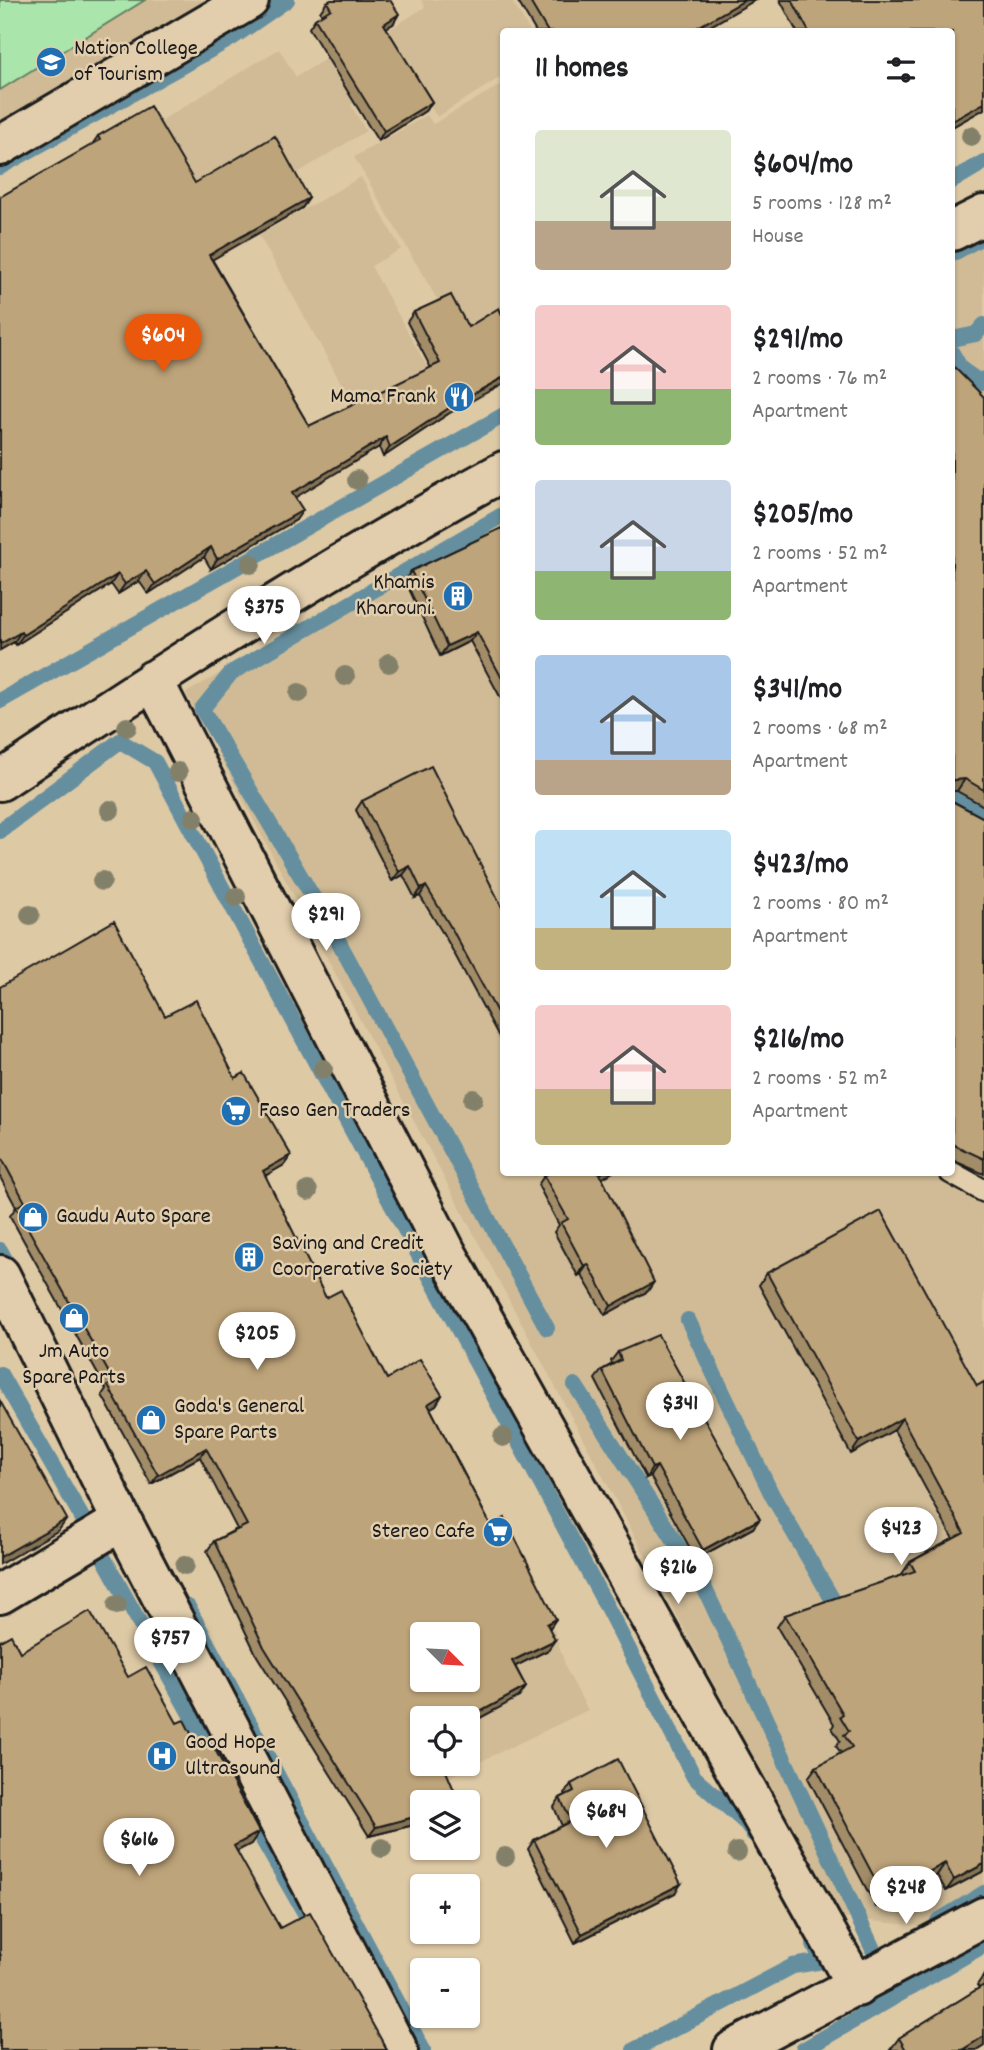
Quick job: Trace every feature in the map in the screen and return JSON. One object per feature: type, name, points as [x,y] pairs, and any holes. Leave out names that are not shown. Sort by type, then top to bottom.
[{"type":"street","points":[[0,146],[249,0]]},
{"type":"street","points":[[955,230],[984,215]]},
{"type":"street","points":[[0,781],[153,680],[414,520],[500,473]]},
{"type":"street","points":[[153,680],[447,1254],[857,1987]]},
{"type":"street","points":[[0,1275],[122,1521],[398,2050]]},
{"type":"street","points":[[0,1594],[122,1521]]},
{"type":"street","points":[[733,2050],[857,1987],[984,1917]]},
{"type":"lane","points":[[955,1175],[984,1191]]},
{"type":"shaded area","name":"Nation College of Tourism","points":[[0,0],[206,0],[0,125]]},
{"type":"shaded area","points":[[421,0],[511,0],[528,28],[500,28],[500,78],[437,117],[384,33],[425,7]]},
{"type":"shaded area","points":[[279,49],[296,77],[332,55],[360,100],[351,105],[366,131],[291,177],[189,189],[152,126]]},
{"type":"shaded area","points":[[500,85],[500,336],[458,335],[354,157],[427,115],[433,124]]},
{"type":"shaded area","points":[[361,177],[401,249],[371,266],[453,413],[415,435],[355,408],[259,235]]},
{"type":"shaded area","points":[[984,225],[984,1902],[943,1928],[838,1918],[186,693],[500,509],[500,1176],[955,1176],[955,242]]},
{"type":"shaded area","points":[[554,1629],[567,1671],[588,1710],[480,1762],[480,1706],[430,1706],[441,1692],[480,1692],[480,1671],[531,1638]]},
{"type":"shaded area","points":[[410,1733],[410,1769],[399,1748]]},
{"type":"shaded area","points":[[414,1776],[450,1776],[421,1790]]},
{"type":"green space","points":[[0,0],[145,0],[0,90]]},
{"type":"building","points":[[390,0],[399,14],[384,24],[432,102],[384,131],[315,19],[331,9],[327,2]]},
{"type":"building","points":[[529,0],[745,0],[696,28],[546,28]]},
{"type":"building","points":[[792,0],[984,0],[984,103],[955,119],[955,28],[807,28]]},
{"type":"building","points":[[150,106],[195,183],[275,136],[309,198],[209,255],[309,426],[440,363],[414,312],[451,295],[468,327],[499,308],[500,379],[455,404],[390,447],[386,437],[292,493],[303,510],[217,559],[211,547],[155,584],[146,571],[125,584],[118,574],[23,635],[21,632],[0,644],[0,197],[100,140],[98,136]]},
{"type":"building","points":[[955,368],[984,397],[984,790],[965,779],[955,780]]},
{"type":"building","name":"Khamis Kharouni.","points":[[500,529],[500,675],[477,632],[447,646],[411,571]]},
{"type":"building","points":[[431,766],[500,903],[500,1018],[426,886],[421,889],[410,866],[399,872],[362,801]]},
{"type":"building","points":[[955,803],[984,818],[984,1159],[955,1145]]},
{"type":"building","points":[[114,921],[165,1016],[196,1000],[235,1078],[244,1073],[291,1155],[263,1171],[326,1298],[341,1290],[387,1379],[420,1359],[442,1395],[428,1404],[491,1526],[505,1518],[556,1619],[547,1624],[555,1640],[512,1661],[526,1687],[480,1712],[480,1706],[410,1706],[410,1776],[448,1776],[454,1790],[410,1790],[410,1818],[376,1827],[264,1647],[214,1541],[247,1525],[206,1448],[158,1475],[108,1386],[114,1382],[16,1207],[25,1202],[0,1155],[0,987]]},
{"type":"building","points":[[544,1176],[601,1176],[654,1282],[611,1306],[588,1264],[584,1266],[561,1223],[568,1219]]},
{"type":"building","points":[[881,1211],[977,1386],[984,1382],[984,1864],[954,1880],[945,1863],[884,1896],[816,1767],[852,1747],[844,1735],[849,1731],[840,1716],[843,1714],[785,1615],[915,1571],[910,1562],[964,1533],[902,1418],[859,1442],[767,1273]]},
{"type":"building","points":[[658,1335],[760,1519],[703,1550],[657,1466],[652,1468],[602,1370],[621,1360],[618,1352]]},
{"type":"building","points":[[0,1401],[67,1519],[0,1557]]},
{"type":"building","points":[[90,1611],[128,1677],[146,1667],[177,1723],[184,1720],[197,1745],[209,1738],[259,1832],[234,1846],[280,1928],[310,1912],[387,2050],[0,2050],[0,1641],[11,1635],[20,1652]]},
{"type":"building","points":[[618,1759],[681,1884],[582,1934],[534,1840],[571,1821],[560,1798],[574,1791],[571,1784]]},
{"type":"building","points":[[984,1985],[984,2036],[962,2050],[906,2050],[899,2038]]},
{"type":"waterway","points":[[0,167],[232,38],[287,0]]},
{"type":"waterway","points":[[955,179],[984,162]]},
{"type":"waterway","points":[[955,252],[984,236]]},
{"type":"waterway","points":[[955,338],[976,334],[984,325]]},
{"type":"waterway","points":[[955,358],[961,369],[981,383],[984,379]]},
{"type":"waterway","points":[[0,701],[500,417]]},
{"type":"waterway","points":[[500,516],[231,673],[202,709],[333,931],[547,1328]]},
{"type":"waterway","points":[[0,831],[120,741],[155,762],[609,1611],[694,1777],[747,1824],[753,1834]]},
{"type":"waterway","points":[[955,799],[984,814]]},
{"type":"waterway","points":[[0,1250],[13,1274]]},
{"type":"waterway","points":[[688,1320],[772,1495],[842,1616]]},
{"type":"waterway","points":[[0,1374],[84,1521]]},
{"type":"waterway","points":[[575,1385],[703,1585],[878,1960],[890,1952]]},
{"type":"waterway","points":[[100,1551],[215,1759]]},
{"type":"waterway","points":[[188,1607],[423,2050]]},
{"type":"waterway","points":[[248,1814],[310,1922]]},
{"type":"waterway","points":[[938,1921],[984,1893]]},
{"type":"waterway","points":[[634,2050],[793,1966],[823,1961],[814,1945]]},
{"type":"waterway","points":[[803,2050],[984,1945]]},
{"type":"place","name":"Nation College of Tourism","points":[[51,62]]},
{"type":"place","name":"Mama Frank","points":[[459,397]]},
{"type":"place","name":"Khamis Kharouni.","points":[[458,596]]},
{"type":"place","name":"Faso Gen Traders","points":[[236,1111]]},
{"type":"place","name":"Gaudu Auto Spare","points":[[33,1217]]},
{"type":"place","name":"Saving and Credit Coorperative Society","points":[[249,1257]]},
{"type":"place","name":"Jm Auto Spare Parts","points":[[74,1318]]},
{"type":"place","name":"Goda's General Spare Parts","points":[[151,1420]]},
{"type":"place","name":"Stereo Cafe","points":[[498,1532]]},
{"type":"place","name":"Good Hope Ultrasound","points":[[162,1756]]}]
